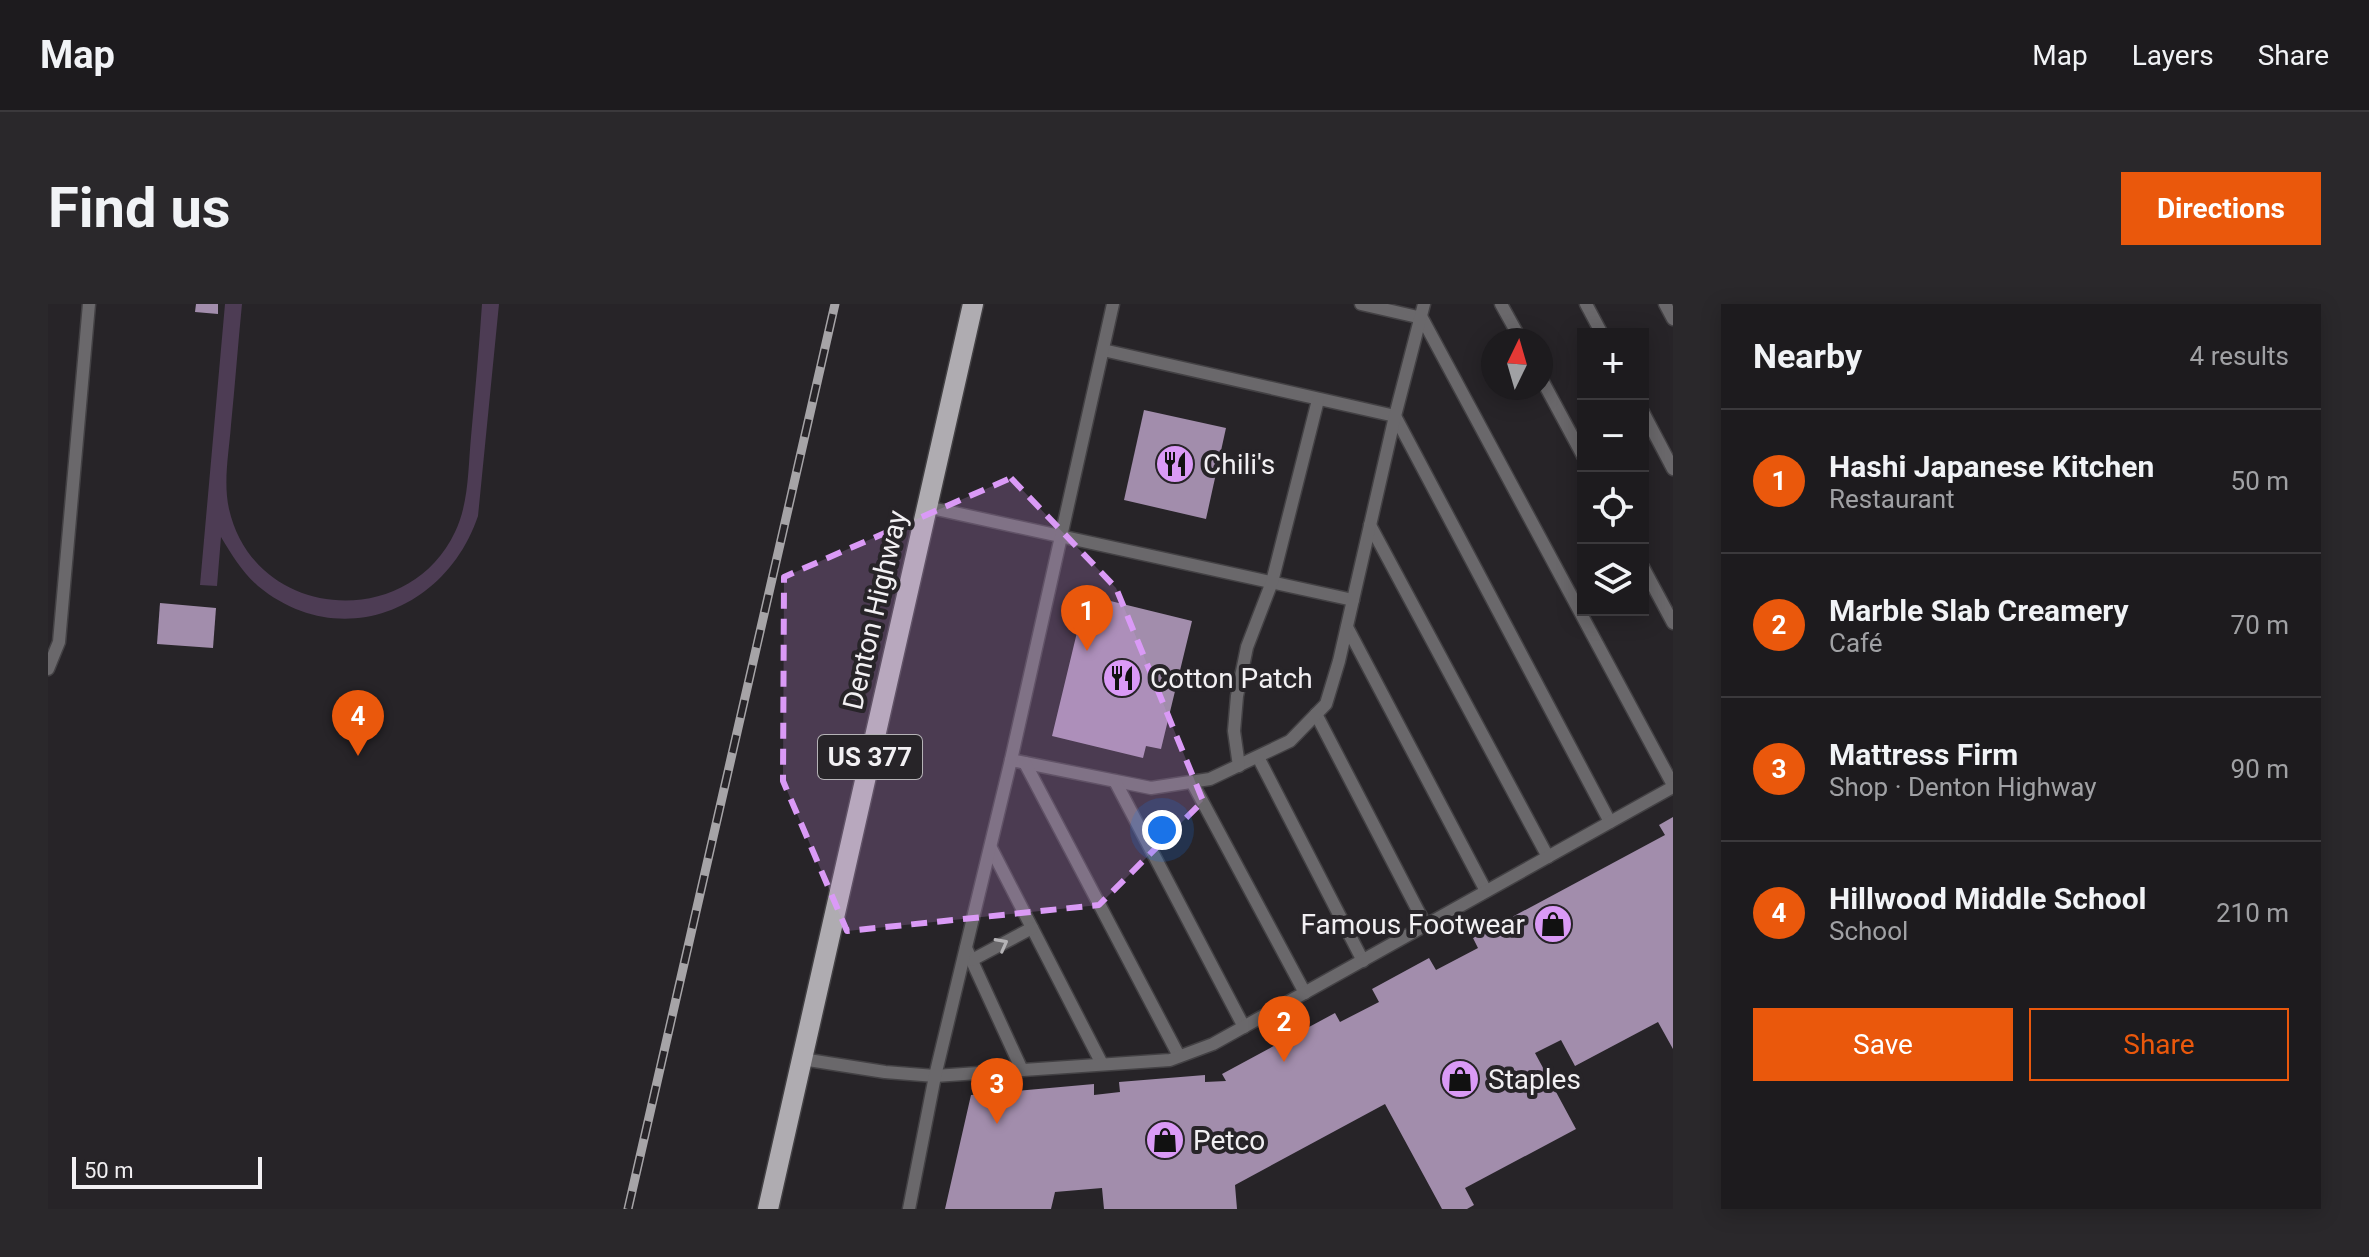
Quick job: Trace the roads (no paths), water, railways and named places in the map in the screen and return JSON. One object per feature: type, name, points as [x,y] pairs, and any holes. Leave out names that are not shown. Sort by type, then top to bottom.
[{"type":"main road","name":"Denton Highway","points":[[768,1209],[973,304]]},
{"type":"lane","points":[[48,669],[59,642],[89,304]]},
{"type":"lane","points":[[909,1209],[935,1076],[969,954],[1113,304]]},
{"type":"lane","points":[[802,1059],[935,1076],[1170,1060],[1213,1044],[1673,786],[1422,318],[1361,304]]},
{"type":"lane","points":[[1011,760],[1151,788],[1210,779],[1290,741],[1326,704],[1424,304]]},
{"type":"lane","points":[[1501,304],[1514,328]]},
{"type":"lane","points":[[1586,304],[1599,328]]},
{"type":"lane","points":[[1665,304],[1673,319]]},
{"type":"lane","points":[[1103,350],[1395,416]]},
{"type":"lane","points":[[1239,766],[1234,731],[1247,647],[1272,582],[1318,400]]},
{"type":"lane","points":[[1553,400],[1577,445]]},
{"type":"lane","points":[[1395,416],[1610,822]]},
{"type":"lane","points":[[1649,423],[1673,469]]},
{"type":"lane","points":[[927,507],[1353,600]]},
{"type":"lane","points":[[1370,525],[1548,857]]},
{"type":"lane","points":[[1649,578],[1673,623]]},
{"type":"lane","points":[[1347,627],[1486,891]]},
{"type":"lane","points":[[1316,714],[1426,926]]},
{"type":"lane","points":[[1258,757],[1363,961]]},
{"type":"lane","points":[[1025,763],[1179,1056]]},
{"type":"lane","points":[[1115,781],[1244,1027]]},
{"type":"lane","points":[[1192,782],[1305,993]]},
{"type":"lane","points":[[991,848],[1102,1064]]},
{"type":"lane","points":[[969,954],[1032,928]]},
{"type":"lane","points":[[969,954],[1022,1070]]},
{"type":"railway","points":[[628,1209],[835,304]]},
{"type":"place","name":"Chili's","points":[[1175,464]]},
{"type":"place","name":"Hashi Japanese Kitchen","points":[[1087,651]]},
{"type":"place","name":"Cotton Patch","points":[[1122,678]]},
{"type":"place","name":"Hillwood Middle School","points":[[358,756]]},
{"type":"place","name":"Famous Footwear","points":[[1553,924]]},
{"type":"place","name":"Marble Slab Creamery","points":[[1284,1062]]},
{"type":"place","name":"Staples","points":[[1460,1079]]},
{"type":"place","name":"Mattress Firm","points":[[997,1124]]},
{"type":"place","name":"Petco","points":[[1165,1140]]}]
